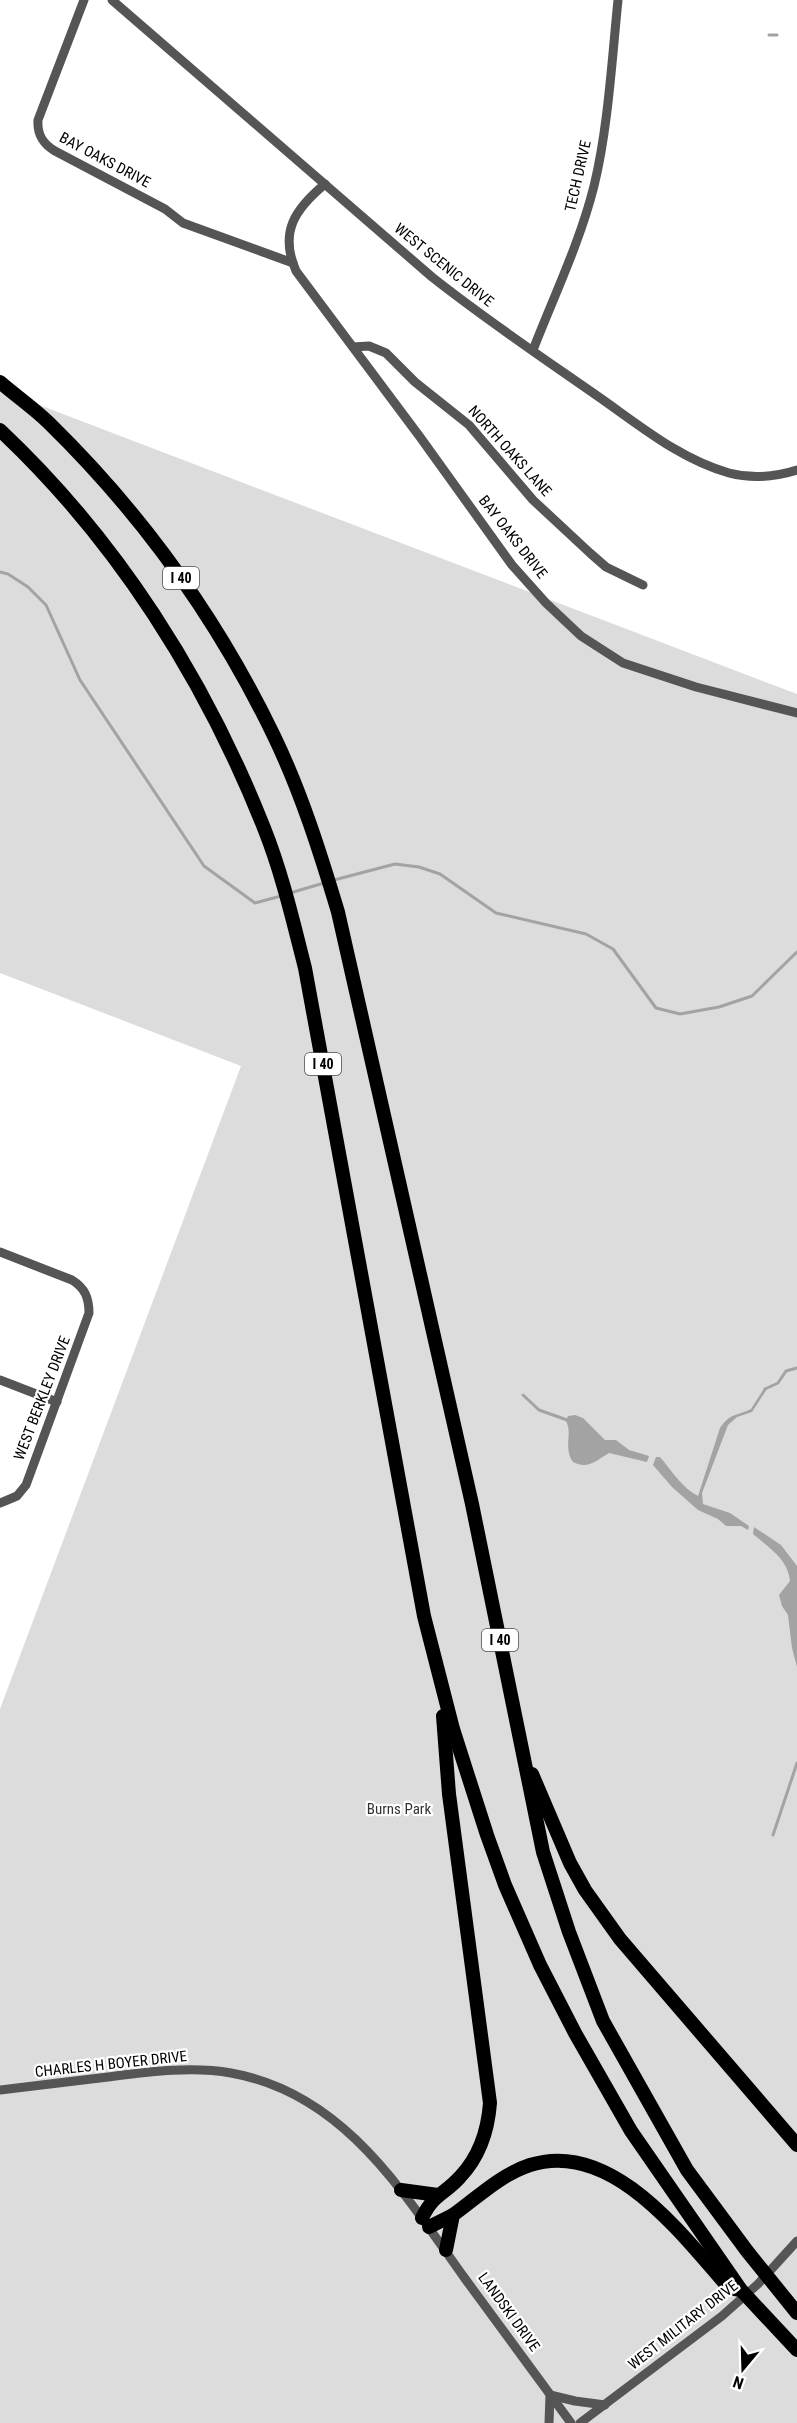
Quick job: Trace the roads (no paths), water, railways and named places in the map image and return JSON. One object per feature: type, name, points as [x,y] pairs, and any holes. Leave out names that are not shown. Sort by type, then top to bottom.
[{"type":"highway","name":"I 40","points":[[0,382],[40,415],[79,454],[138,521],[189,590],[241,671],[275,738],[319,849],[338,912],[472,1504],[543,1852],[569,1932],[603,2021],[687,2170],[747,2251],[797,2313]]},
{"type":"highway","name":"I 40","points":[[0,430],[88,524],[139,592],[173,643],[217,723],[264,828],[294,924],[318,1037],[424,1616],[440,1684],[466,1771],[502,1875],[556,1999],[631,2131],[741,2290],[797,2350]]},
{"type":"highway","points":[[440,1684],[449,1794],[490,2103],[486,2131],[478,2152],[461,2177],[429,2203],[425,2223],[453,2215],[514,2172],[529,2165],[552,2161],[580,2163],[610,2175],[625,2184],[666,2218],[729,2288],[741,2290]]},
{"type":"highway","points":[[522,1751],[570,1863],[599,1910],[620,1939],[797,2145]]},
{"type":"highway","points":[[401,2190],[438,2195]]},
{"type":"highway","points":[[446,2250],[453,2215]]},
{"type":"street","name":"BAY OAKS DRIVE","points":[[84,0],[38,120],[40,137],[48,147],[165,209],[183,223],[293,263]]},
{"type":"street","name":"WEST SCENIC DRIVE","points":[[112,0],[432,277],[479,314],[663,442],[709,466],[751,477],[778,475],[797,470]]},
{"type":"street","name":"TECH DRIVE","points":[[533,350],[571,252],[593,187],[604,122],[618,0]]},
{"type":"street","name":"BAY OAKS DRIVE","points":[[325,184],[305,201],[294,219],[290,238],[293,263],[311,292],[420,437],[512,565],[546,603],[581,636],[623,663],[696,687],[797,713]]},
{"type":"street","name":"NORTH OAKS LANE","points":[[353,347],[369,346],[386,353],[415,382],[469,425],[533,500],[590,554],[606,567],[643,585]]},
{"type":"street","name":"WEST BERKLEY DRIVE","points":[[0,1252],[72,1280],[83,1289],[89,1304],[88,1320],[26,1485],[14,1498],[0,1503]]},
{"type":"street","points":[[0,1380],[57,1402]]},
{"type":"street","name":"CHARLES H BOYER DRIVE","points":[[0,2090],[166,2071],[213,2071],[255,2079],[301,2097],[340,2123],[374,2157],[425,2223]]},
{"type":"street","name":"LANDSKI DRIVE","points":[[425,2223],[571,2423]]},
{"type":"street","name":"WEST MILITARY DRIVE","points":[[580,2423],[722,2316],[758,2284],[796,2242]]},
{"type":"street","points":[[549,2423],[550,2395],[575,2402],[605,2405]]},
{"type":"waterway","points":[[769,35],[777,35]]},
{"type":"waterway","points":[[0,572],[8,574],[28,587],[46,605],[80,680],[204,866],[255,903],[281,896]]},
{"type":"waterway","points":[[334,880],[395,864],[419,867],[440,874],[496,913],[586,934],[613,949],[656,1008],[680,1014],[719,1007],[752,996],[797,952]]},
{"type":"waterway","points":[[290,893],[324,883]]},
{"type":"waterway","points":[[765,1389],[778,1383],[786,1371],[797,1368]]},
{"type":"waterway","points":[[523,1395],[539,1410],[570,1421]]},
{"type":"waterway","points":[[773,1835],[797,1763]]},
{"type":"park label","name":"Burns Park","points":[[399,1809]]}]
